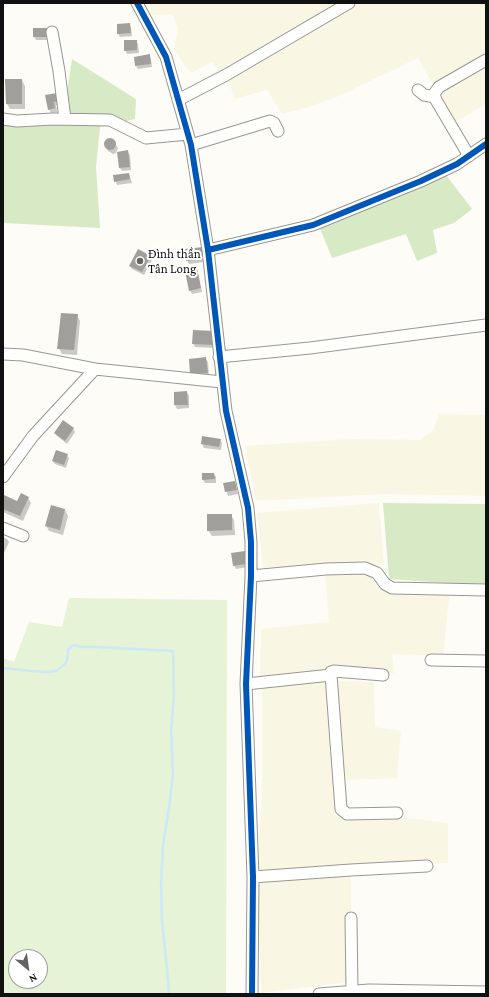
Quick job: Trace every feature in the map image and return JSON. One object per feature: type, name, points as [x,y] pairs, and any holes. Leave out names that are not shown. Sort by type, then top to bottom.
[{"type":"street","points":[[137,3],[166,57],[189,139],[208,250],[226,411],[248,508],[251,542],[251,576],[246,684],[253,877],[252,994]]},
{"type":"street","points":[[178,100],[226,75],[349,3]]},
{"type":"street","points":[[52,32],[65,119]]},
{"type":"street","points":[[469,156],[434,94],[439,87],[486,60]]},
{"type":"street","points":[[418,90],[424,95],[435,97]]},
{"type":"street","points":[[3,118],[17,121],[65,119],[110,120],[146,138],[189,139],[270,121],[274,123],[278,131]]},
{"type":"street","points":[[208,250],[313,225],[421,181],[457,164],[486,144]]},
{"type":"street","points":[[219,357],[310,348],[486,325]]},
{"type":"street","points":[[3,354],[23,355],[95,369],[222,382]]},
{"type":"street","points":[[3,477],[33,436],[95,369]]},
{"type":"street","points":[[3,528],[23,536]]},
{"type":"street","points":[[251,576],[326,569],[365,568],[378,573],[385,584],[392,588],[486,590]]},
{"type":"street","points":[[431,660],[486,661]]},
{"type":"street","points":[[383,675],[331,672],[342,809],[347,814],[396,813]]},
{"type":"street","points":[[246,684],[331,675]]},
{"type":"street","points":[[253,877],[427,866]]},
{"type":"street","points":[[351,918],[352,991]]},
{"type":"street","points":[[319,994],[352,991],[486,992]]},
{"type":"shaded area","points":[[147,3],[343,3],[221,75],[212,62],[191,73],[174,50],[178,28],[172,14],[153,16]]},
{"type":"shaded area","points":[[354,3],[486,3],[486,104],[454,123],[418,58],[339,96],[309,107],[282,114],[267,90],[234,99],[228,77]]},
{"type":"shaded area","points":[[439,414],[486,415],[486,496],[382,494],[256,501],[245,446],[351,439],[420,440],[433,430]]},
{"type":"shaded area","points":[[379,503],[384,565],[327,564],[263,568],[257,513]]},
{"type":"shaded area","points":[[325,573],[373,573],[386,591],[450,590],[443,656],[392,654],[394,673],[335,673],[260,677],[261,629],[329,622]]},
{"type":"shaded area","points":[[338,681],[374,682],[375,727],[401,731],[397,778],[346,780],[350,818],[408,818],[448,823],[448,863],[413,863],[258,873],[262,785],[262,686]]},
{"type":"shaded area","points":[[351,873],[351,982],[261,993],[258,882]]},
{"type":"green space","points":[[72,59],[136,99],[135,119],[100,127],[96,167],[100,228],[3,223],[3,121],[64,111]]},
{"type":"green space","points":[[443,171],[472,209],[454,223],[433,230],[437,253],[417,261],[406,234],[332,258],[319,226]]},
{"type":"green space","points":[[383,503],[486,504],[486,586],[389,579]]},
{"type":"green space","points":[[69,598],[227,600],[226,994],[3,994],[3,658],[14,662],[29,622],[62,627]]},
{"type":"building","points":[[130,23],[131,33],[117,34],[117,24]]},
{"type":"building","points":[[33,28],[54,28],[54,37],[33,37]]},
{"type":"building","points":[[124,40],[137,40],[137,50],[124,51]]},
{"type":"building","points":[[150,54],[151,64],[135,66],[134,57]]},
{"type":"building","points":[[5,79],[22,79],[22,104],[6,104]]},
{"type":"building","points":[[57,93],[59,101],[54,102],[55,108],[48,110],[45,95]]},
{"type":"building","points":[[110,138],[114,140],[116,144],[114,148],[110,150],[106,148],[104,144],[106,140]]},
{"type":"building","points":[[128,150],[130,167],[119,168],[117,152]]},
{"type":"building","points":[[129,173],[130,179],[114,182],[113,175]]},
{"type":"building","points":[[203,247],[202,259],[186,261],[185,249]]},
{"type":"building","name":"Đình thần Tân Long","points":[[138,249],[151,256],[142,272],[129,266]]},
{"type":"building","points":[[197,268],[201,288],[189,291],[185,271]]},
{"type":"building","points":[[61,313],[78,314],[74,350],[57,349]]},
{"type":"building","points":[[193,330],[214,331],[213,345],[192,344]]},
{"type":"building","points":[[206,357],[208,373],[190,375],[189,359]]},
{"type":"building","points":[[187,391],[188,405],[174,405],[174,392]]},
{"type":"building","points":[[63,420],[74,428],[65,441],[54,433]]},
{"type":"building","points":[[202,436],[221,439],[219,447],[201,444]]},
{"type":"building","points":[[56,450],[68,454],[64,465],[52,461]]},
{"type":"building","points":[[202,473],[214,473],[215,479],[202,480]]},
{"type":"building","points":[[235,481],[237,490],[225,492],[223,483]]},
{"type":"building","points":[[21,493],[29,497],[20,516],[3,509],[4,495],[17,501]]},
{"type":"building","points":[[51,505],[65,509],[60,530],[45,526]]},
{"type":"building","points":[[207,514],[232,514],[232,530],[207,531]]},
{"type":"building","points":[[245,551],[246,564],[233,566],[231,553]]},
{"type":"waterway","points":[[3,668],[48,672],[56,671],[67,661],[68,650],[73,645],[81,647],[173,651],[174,695],[171,730],[173,772],[163,846],[161,885],[162,921],[169,994]]},
{"type":"cycle path","points":[[137,3],[166,57],[191,145],[208,250],[226,411],[248,508],[251,542],[251,576],[246,684],[253,877],[252,994]]},
{"type":"cycle path","points":[[208,250],[313,225],[421,181],[457,164],[486,144]]},
{"type":"place","name":"Đình thần Tân Long","points":[[140,261]]}]
